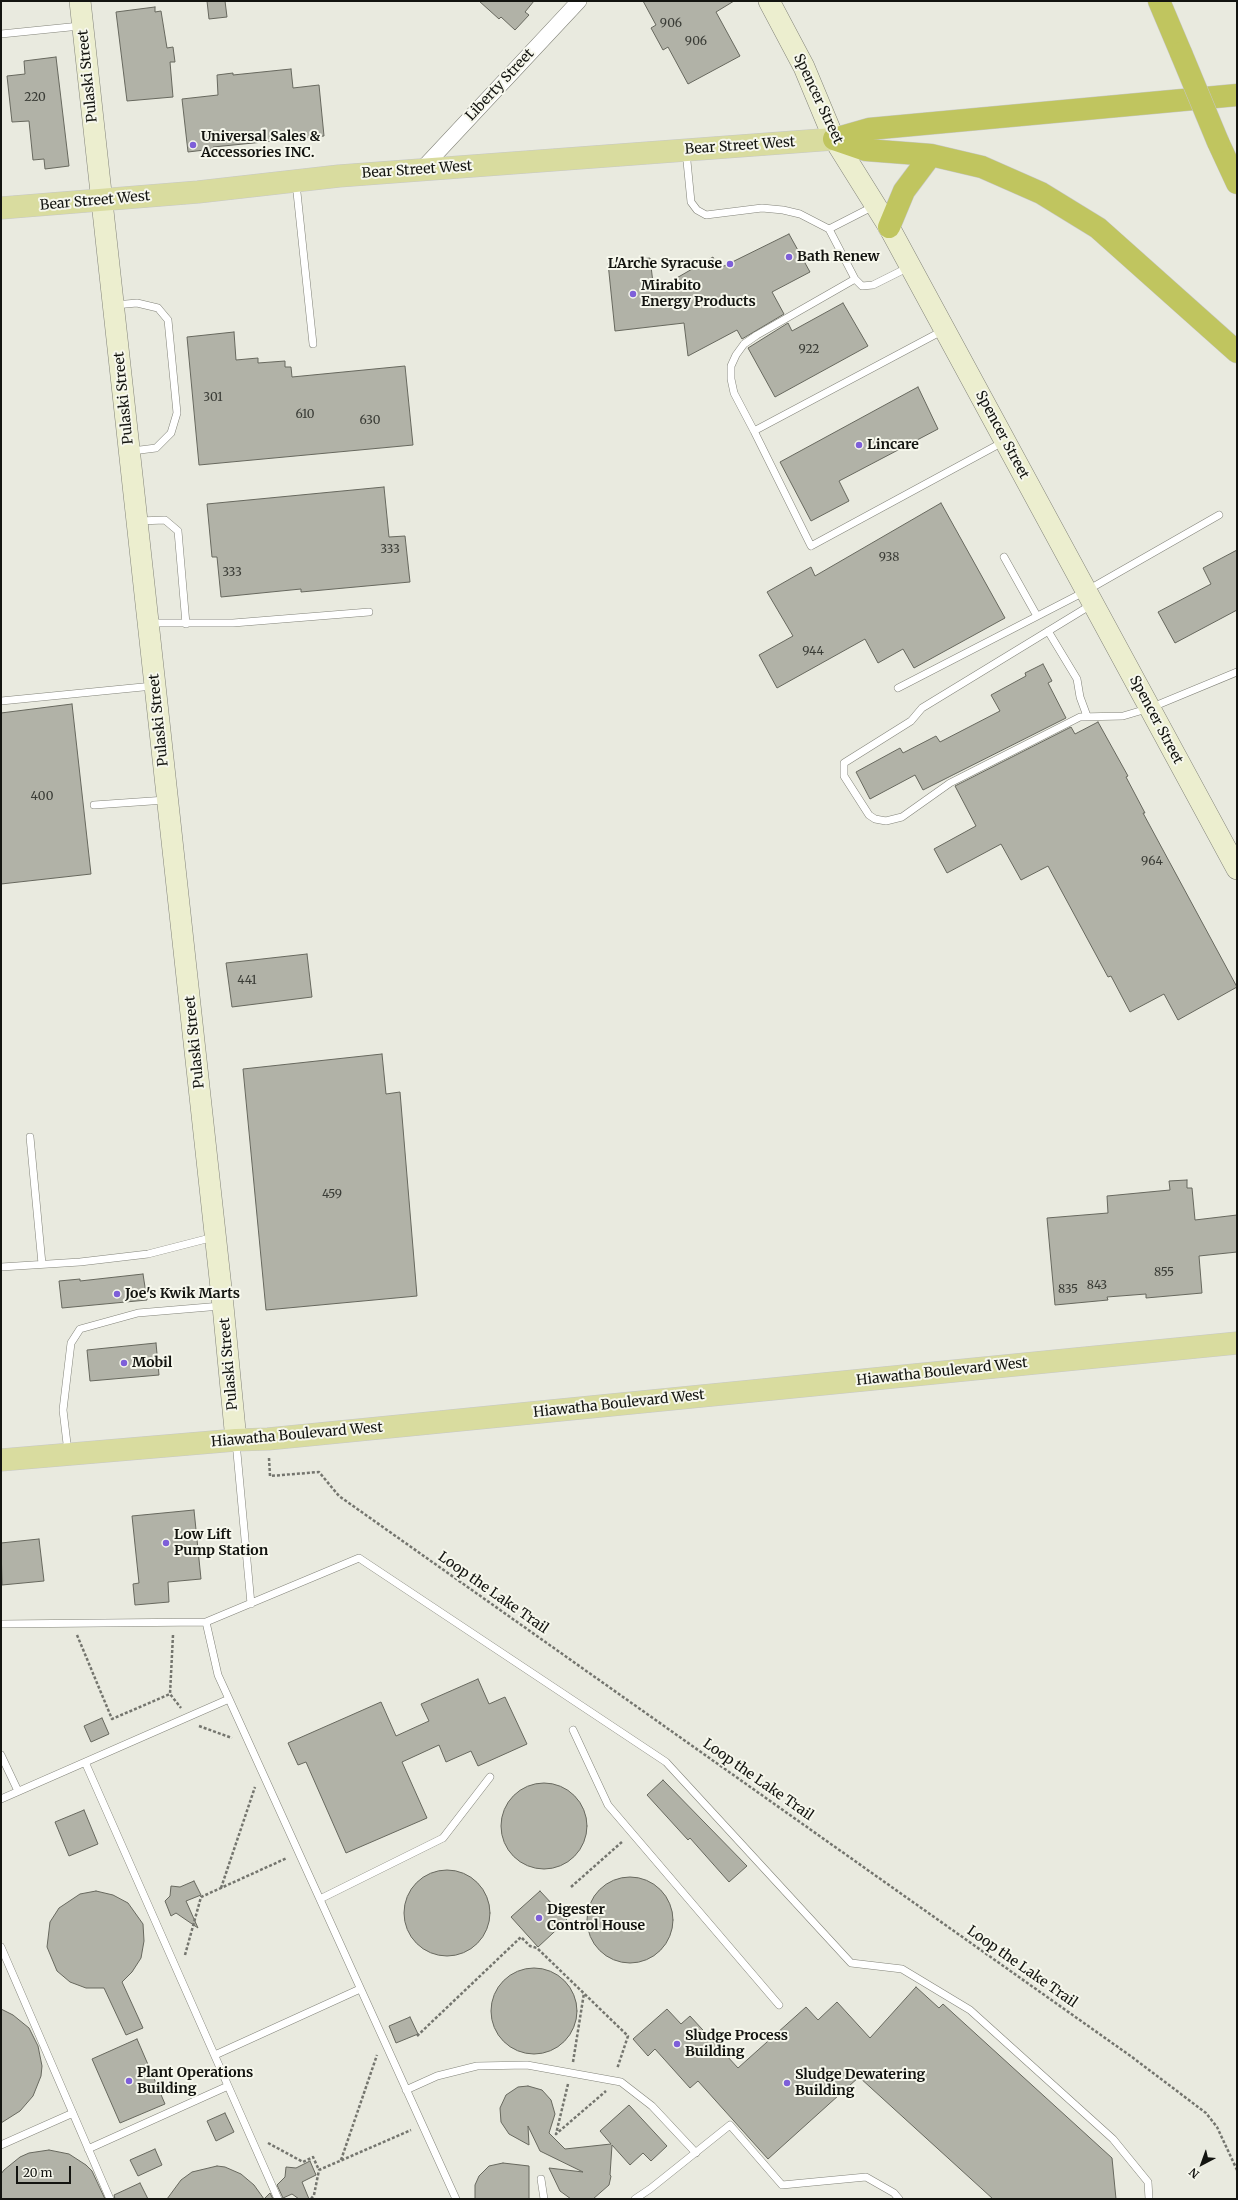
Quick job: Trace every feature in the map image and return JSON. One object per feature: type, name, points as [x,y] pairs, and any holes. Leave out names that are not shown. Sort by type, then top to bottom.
[{"type":"highway","points":[[1159,1],[1218,142],[1237,183]]},
{"type":"highway","points":[[834,140],[869,129],[1237,95]]},
{"type":"highway","points":[[834,140],[866,150],[931,155],[982,167],[1041,193],[1098,228],[1237,352]]},
{"type":"highway","points":[[889,227],[904,191],[931,155]]},
{"type":"main road","name":"Bear Street West","points":[[1,208],[102,200],[422,169],[834,140]]},
{"type":"main road","name":"Hiawatha Boulevard West","points":[[1,1460],[236,1440],[268,1439],[1237,1343]]},
{"type":"street","name":"Pulaski Street","points":[[80,1],[216,1236],[236,1440]]},
{"type":"street","name":"Liberty Street","points":[[422,169],[579,1]]},
{"type":"street","name":"Spencer Street","points":[[769,1],[804,67],[834,140],[889,227],[1237,869]]},
{"type":"lane","points":[[1,34],[82,26]]},
{"type":"lane","points":[[686,150],[691,202],[697,210],[706,215],[762,208],[783,210],[800,214],[829,229],[855,279],[862,286],[867,287],[910,266]]},
{"type":"lane","points":[[296,181],[313,344]]},
{"type":"lane","points":[[829,229],[876,206]]},
{"type":"lane","points":[[855,279],[744,344],[736,355],[731,366],[731,379],[734,393],[811,546],[1005,441]]},
{"type":"lane","points":[[114,305],[136,303],[158,308],[168,320],[177,413],[171,433],[156,448],[130,452]]},
{"type":"lane","points":[[754,431],[944,330]]},
{"type":"lane","points":[[1219,515],[1090,597],[1048,631],[922,708],[911,721],[844,763],[844,776],[869,815],[875,819],[886,821],[902,817],[950,783],[1080,717],[1123,716],[1150,708],[1237,672]]},
{"type":"lane","points":[[137,521],[166,520],[178,530],[186,624]]},
{"type":"lane","points":[[1004,556],[1037,616]]},
{"type":"lane","points":[[898,688],[1037,616],[1090,597]]},
{"type":"lane","points":[[148,623],[233,623],[369,612]]},
{"type":"lane","points":[[1048,631],[1077,679],[1080,697],[1087,716]]},
{"type":"lane","points":[[1,701],[155,686]]},
{"type":"lane","points":[[94,805],[168,800]]},
{"type":"lane","points":[[30,1137],[42,1264]]},
{"type":"lane","points":[[1,1267],[148,1254],[216,1236]]},
{"type":"lane","points":[[68,1454],[63,1410],[71,1342],[80,1330],[138,1313],[223,1306]]},
{"type":"lane","points":[[236,1440],[251,1604]]},
{"type":"lane","points":[[1,1624],[206,1622],[360,1558],[666,1762],[851,1963],[902,1969],[970,2010],[1113,2139],[1148,2182],[1149,2199]]},
{"type":"lane","points":[[206,1622],[218,1675],[456,2199]]},
{"type":"lane","points":[[1,1799],[229,1699]]},
{"type":"lane","points":[[573,1730],[608,1805],[779,2005]]},
{"type":"lane","points":[[1,1755],[18,1791]]},
{"type":"lane","points":[[85,1762],[278,2199]]},
{"type":"lane","points":[[320,1899],[444,1838],[490,1777]]},
{"type":"lane","points":[[1,1947],[110,2199]]},
{"type":"lane","points":[[215,2056],[360,1989]]},
{"type":"lane","points":[[406,2090],[437,2076],[477,2066],[527,2065],[612,2080],[621,2082],[652,2106],[696,2153]]},
{"type":"lane","points":[[88,2149],[228,2086]]},
{"type":"lane","points":[[1,2145],[73,2113]]},
{"type":"lane","points":[[635,2199],[730,2125],[782,2185],[866,2177],[894,2193],[899,2199]]},
{"type":"lane","points":[[541,2179],[544,2199]]},
{"type":"path","name":"Loop the Lake Trail","points":[[268,1439],[270,1476],[318,1472],[339,1496],[1126,2052],[1206,2114],[1217,2127],[1237,2170]]},
{"type":"path","points":[[174,1623],[170,1694],[189,1717],[192,1724],[250,1744]]},
{"type":"path","points":[[72,1624],[112,1719],[170,1694]]},
{"type":"path","points":[[221,1888],[255,1787],[266,1781]]},
{"type":"path","points":[[571,1887],[632,1832]]},
{"type":"path","points":[[173,1962],[184,1957],[201,1897],[299,1853]]},
{"type":"path","points":[[417,2036],[521,1937],[530,1946],[537,1948],[628,2036],[612,2080],[604,2094],[556,2134],[571,2073],[581,2020],[584,1994]]},
{"type":"path","points":[[341,2161],[383,2038]]},
{"type":"path","points":[[319,2170],[422,2125]]},
{"type":"path","points":[[256,2147],[267,2142],[303,2162],[313,2157],[319,2170],[314,2195],[311,2199]]},
{"type":"building","points":[[207,1],[225,1],[227,17],[209,19]]},
{"type":"building","points":[[479,1],[534,1],[525,12],[529,15],[515,30],[501,17],[499,19]]},
{"type":"building","points":[[643,1],[734,1],[716,12],[740,56],[688,84],[668,47],[663,50],[651,28],[656,25]]},
{"type":"building","points":[[155,7],[155,12],[161,11],[167,48],[173,47],[175,62],[170,62],[173,97],[127,101],[116,12]]},
{"type":"building","points":[[56,57],[69,166],[45,169],[44,159],[33,160],[29,121],[12,122],[7,76],[25,74],[24,61]]},
{"type":"building","points":[[291,69],[293,88],[319,85],[324,136],[213,147],[213,149],[188,152],[182,99],[218,95],[217,75],[233,73],[233,75]]},
{"type":"building","points":[[789,234],[810,272],[772,292],[784,314],[742,339],[737,330],[688,356],[684,323],[615,331],[608,263],[650,258],[654,291],[713,257],[718,269]]},
{"type":"building","points":[[843,303],[868,346],[775,397],[748,348],[788,323],[792,331]]},
{"type":"building","points":[[234,332],[236,360],[258,358],[258,363],[285,361],[285,367],[291,367],[292,377],[405,366],[413,445],[199,465],[187,337]]},
{"type":"building","name":"Lincare","points":[[918,387],[938,429],[839,481],[849,501],[811,521],[780,462]]},
{"type":"building","points":[[384,487],[389,537],[405,536],[410,582],[301,592],[301,589],[221,597],[217,557],[212,557],[207,504]]},
{"type":"building","points":[[941,503],[1005,618],[914,668],[903,649],[878,663],[865,639],[777,688],[759,655],[793,636],[767,592],[811,567],[815,576]]},
{"type":"building","points":[[1237,550],[1237,610],[1175,643],[1158,612],[1211,584],[1203,568]]},
{"type":"building","points":[[1043,664],[1052,681],[1048,683],[1066,718],[923,790],[915,775],[870,799],[856,772],[900,748],[903,753],[936,736],[940,742],[1000,711],[991,695],[1026,676],[1025,673]]},
{"type":"building","points":[[72,704],[91,874],[1,884],[1,713]]},
{"type":"building","points":[[1098,722],[1128,776],[1126,777],[1145,813],[1143,813],[1237,987],[1178,1020],[1164,994],[1130,1012],[1111,976],[1108,977],[1048,866],[1021,880],[1001,844],[947,873],[934,849],[976,826],[955,786],[1071,727],[1075,734]]},
{"type":"building","points":[[307,954],[312,997],[232,1007],[226,963]]},
{"type":"building","points":[[382,1054],[386,1094],[400,1092],[417,1296],[266,1310],[243,1069]]},
{"type":"building","points":[[1187,1180],[1187,1188],[1192,1188],[1195,1220],[1237,1215],[1237,1252],[1199,1256],[1202,1293],[1146,1298],[1146,1294],[1107,1297],[1108,1300],[1055,1305],[1047,1218],[1108,1213],[1107,1196],[1170,1190],[1169,1181]]},
{"type":"building","points":[[143,1274],[147,1300],[62,1308],[59,1281],[80,1279],[80,1281]]},
{"type":"building","points":[[156,1343],[159,1375],[90,1381],[87,1350]]},
{"type":"building","name":"Low Lift Pump Station","points":[[194,1510],[201,1579],[168,1582],[169,1602],[135,1605],[133,1584],[139,1583],[132,1516]]},
{"type":"building","points":[[39,1539],[44,1581],[2,1585],[1,1543]]},
{"type":"building","points":[[478,1679],[489,1704],[505,1697],[527,1744],[478,1766],[471,1751],[446,1762],[439,1745],[402,1762],[427,1818],[346,1853],[306,1762],[298,1765],[288,1743],[381,1702],[396,1736],[429,1721],[421,1704]]},
{"type":"building","points":[[102,1718],[109,1734],[91,1742],[84,1726]]},
{"type":"building","points":[[663,1780],[747,1866],[729,1882],[690,1838],[688,1840],[647,1795]]},
{"type":"building","points":[[544,1783],[560,1786],[568,1790],[580,1802],[584,1810],[587,1826],[584,1842],[580,1850],[568,1862],[560,1866],[544,1869],[528,1866],[520,1862],[508,1850],[504,1842],[501,1826],[504,1810],[508,1802],[520,1790],[528,1786]]},
{"type":"building","points":[[84,1810],[98,1844],[69,1856],[55,1822]]},
{"type":"building","points":[[447,1870],[463,1873],[471,1877],[483,1889],[487,1897],[490,1913],[487,1929],[483,1937],[471,1949],[463,1953],[447,1956],[431,1953],[423,1949],[411,1937],[407,1929],[404,1913],[407,1897],[411,1889],[423,1877],[431,1873]]},
{"type":"building","points":[[630,1877],[646,1880],[654,1884],[666,1896],[670,1904],[673,1920],[670,1936],[666,1944],[654,1956],[646,1960],[630,1963],[614,1960],[606,1956],[594,1944],[590,1936],[587,1920],[590,1904],[594,1896],[606,1884],[614,1880]]},
{"type":"building","points":[[194,1881],[201,1895],[186,1901],[198,1928],[176,1913],[171,1916],[165,1901],[170,1896],[171,1886],[180,1887]]},
{"type":"building","points":[[96,1891],[113,1895],[128,1903],[143,1924],[144,1941],[141,1958],[132,1972],[122,1982],[143,2028],[126,2035],[104,1988],[86,1988],[70,1982],[57,1971],[47,1947],[50,1922],[59,1908],[80,1894]]},
{"type":"building","name":"Digester Control House","points":[[540,1891],[567,1920],[538,1947],[511,1917]]},
{"type":"building","points":[[534,1968],[550,1971],[558,1975],[570,1987],[574,1995],[577,2011],[574,2027],[570,2035],[558,2047],[550,2051],[534,2054],[518,2051],[510,2047],[498,2035],[494,2027],[491,2011],[494,1995],[498,1987],[510,1975],[518,1971]]},
{"type":"building","points":[[916,1987],[939,2008],[943,2004],[1112,2158],[1116,2199],[993,2199],[859,2077],[768,2159],[698,2081],[690,2088],[655,2049],[648,2056],[633,2039],[667,2009],[681,2024],[690,2016],[738,2068],[806,2007],[818,2020],[837,2002],[870,2038]]},
{"type":"building","points":[[1,2009],[13,2015],[29,2028],[38,2046],[42,2066],[41,2076],[33,2096],[20,2111],[1,2123]]},
{"type":"building","points":[[410,2017],[418,2034],[396,2043],[389,2026]]},
{"type":"building","name":"Plant Operations Building","points":[[137,2039],[165,2104],[120,2123],[92,2059]]},
{"type":"building","points":[[528,2086],[542,2090],[551,2100],[555,2114],[549,2133],[565,2149],[611,2144],[600,2131],[629,2105],[667,2146],[651,2161],[643,2153],[630,2165],[612,2145],[611,2176],[609,2185],[593,2199],[571,2199],[560,2191],[549,2168],[583,2172],[540,2151],[528,2126],[529,2145],[509,2134],[501,2122],[500,2108],[506,2095],[518,2087]]},
{"type":"building","points":[[225,2113],[234,2132],[216,2141],[207,2121]]},
{"type":"building","points":[[155,2149],[162,2165],[138,2176],[130,2160]]},
{"type":"building","points":[[49,2150],[69,2154],[86,2165],[92,2171],[105,2199],[1,2199],[1,2174],[4,2170],[20,2157],[29,2153]]},
{"type":"building","points":[[310,2161],[316,2175],[302,2182],[309,2199],[299,2199],[292,2194],[283,2198],[277,2185],[285,2177],[286,2167],[296,2168]]},
{"type":"building","points":[[503,2163],[529,2166],[529,2199],[475,2199],[475,2185],[479,2176],[489,2166]]},
{"type":"building","points":[[217,2166],[225,2167],[241,2174],[254,2185],[264,2199],[167,2199],[181,2180],[192,2172]]},
{"type":"building","points":[[140,2183],[148,2199],[115,2199],[114,2195]]},
{"type":"building","points":[[270,2193],[273,2199],[264,2199]]},
{"type":"place","name":"Universal Sales & Accessories INC.","points":[[193,145]]},
{"type":"place","name":"Bath Renew","points":[[789,257]]},
{"type":"place","name":"L'Arche Syracuse","points":[[730,264]]},
{"type":"place","name":"Mirabito Energy Products","points":[[633,294]]},
{"type":"place","name":"Lincare","points":[[859,445]]},
{"type":"place","name":"Joe's Kwik Marts","points":[[117,1294]]},
{"type":"place","name":"Mobil","points":[[124,1363]]},
{"type":"place","name":"Low Lift Pump Station","points":[[166,1543]]},
{"type":"place","name":"Digester Control House","points":[[539,1918]]},
{"type":"place","name":"Sludge Process Building","points":[[677,2044]]},
{"type":"place","name":"Plant Operations Building","points":[[129,2081]]},
{"type":"place","name":"Sludge Dewatering Building","points":[[787,2083]]}]
